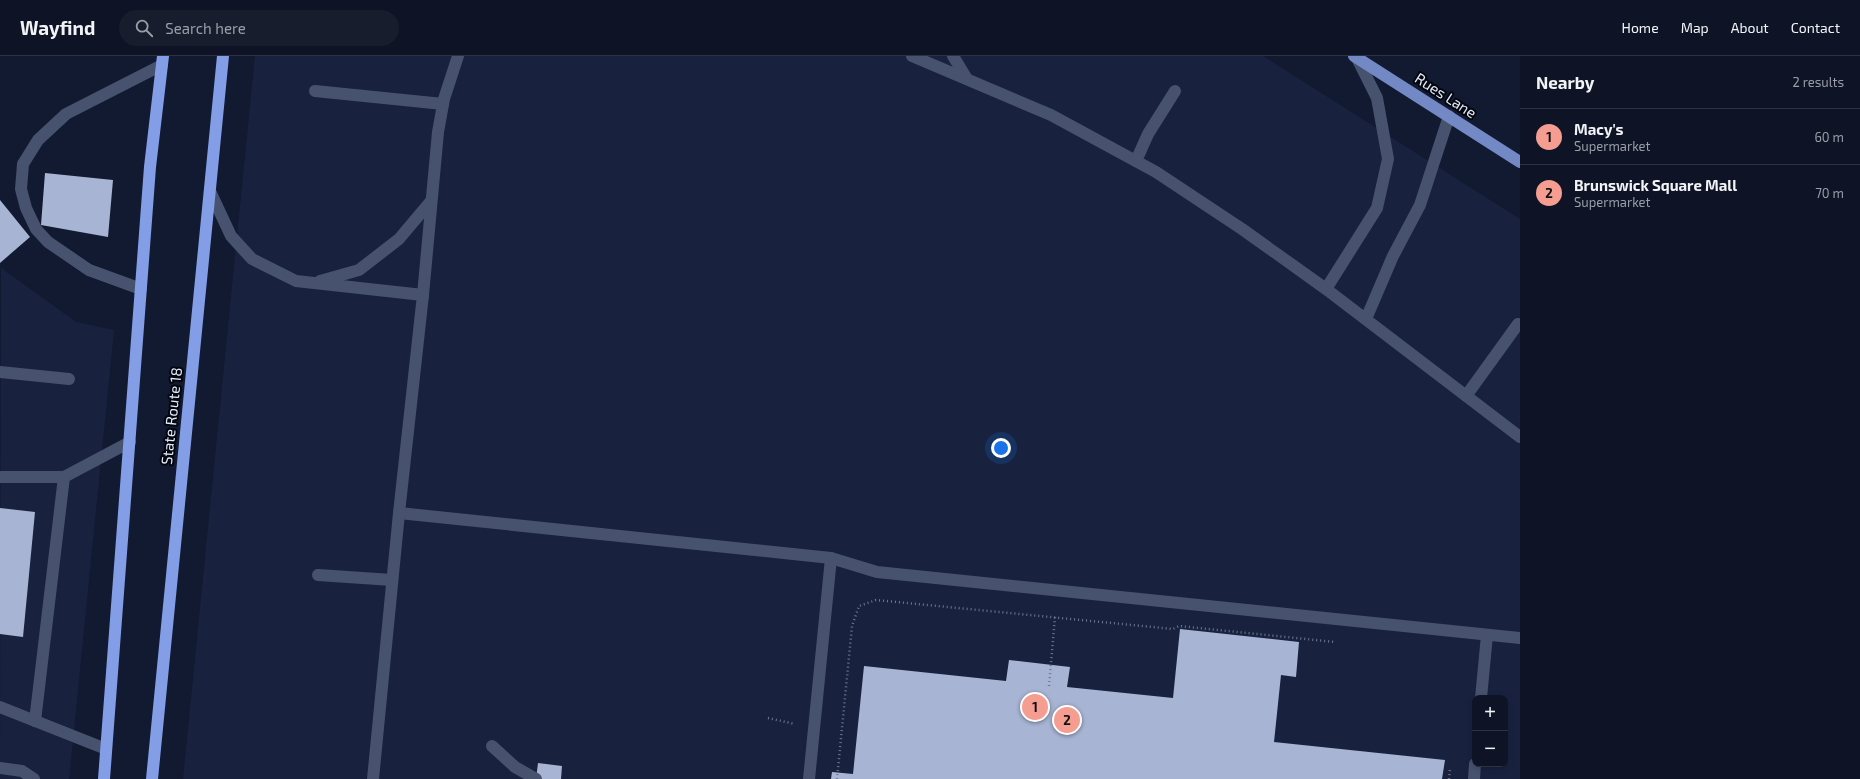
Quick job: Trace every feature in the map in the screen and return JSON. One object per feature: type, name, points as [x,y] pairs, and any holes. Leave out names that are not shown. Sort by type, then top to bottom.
[{"type":"highway","name":"State Route 18","points":[[152,779],[223,56]]},
{"type":"highway","points":[[104,779],[150,167],[162,60]]},
{"type":"main road","name":"Rues Lane","points":[[1356,57],[1520,162]]},
{"type":"lane","points":[[373,779],[392,580],[423,295],[438,132],[443,104],[458,56]]},
{"type":"lane","points":[[912,56],[1051,115],[1156,172],[1326,289],[1520,437]]},
{"type":"lane","points":[[953,56],[967,79]]},
{"type":"lane","points":[[1326,289],[1377,208],[1388,159],[1377,98],[1356,57]]},
{"type":"lane","points":[[141,289],[89,270],[48,242],[36,229],[26,208],[21,189],[23,164],[38,140],[66,114],[162,60]]},
{"type":"lane","points":[[315,91],[443,104]]},
{"type":"lane","points":[[1136,162],[1148,134],[1175,91]]},
{"type":"lane","points":[[1366,319],[1393,256],[1420,205],[1449,116]]},
{"type":"lane","points":[[210,190],[231,236],[252,259],[296,281],[423,295]]},
{"type":"lane","points":[[313,283],[359,270],[398,239],[431,201]]},
{"type":"lane","points":[[1466,396],[1518,324]]},
{"type":"lane","points":[[0,372],[69,379]]},
{"type":"lane","points":[[0,477],[64,477],[130,442]]},
{"type":"lane","points":[[35,721],[64,477]]},
{"type":"lane","points":[[399,513],[831,558],[877,572],[1520,638]]},
{"type":"lane","points":[[809,779],[831,558]]},
{"type":"lane","points":[[318,575],[392,580]]},
{"type":"lane","points":[[1481,695],[1487,634]]},
{"type":"lane","points":[[0,707],[106,749]]},
{"type":"lane","points":[[492,746],[515,767],[536,779]]},
{"type":"lane","points":[[1474,779],[1475,767]]},
{"type":"lane","points":[[0,768],[22,771],[34,779]]},
{"type":"path","points":[[837,779],[852,626],[860,606],[876,600],[1173,628],[1179,626],[1335,642]]},
{"type":"path","points":[[1048,686],[1055,617]]},
{"type":"path","points":[[768,718],[799,725]]},
{"type":"path","points":[[1449,779],[1450,768]]},
{"type":"shaded area","points":[[255,56],[1263,56],[1520,219],[1520,779],[183,779]]},
{"type":"shaded area","points":[[1,268],[76,322],[114,330],[69,779],[0,779]]},
{"type":"building","points":[[45,173],[113,180],[108,237],[41,225]]},
{"type":"building","points":[[0,200],[30,237],[0,263]]},
{"type":"building","points":[[0,508],[35,512],[23,637],[0,634]]},
{"type":"building","points":[[1180,629],[1299,642],[1296,677],[1281,675],[1274,742],[1445,760],[1442,779],[831,779],[832,772],[853,774],[864,666],[1006,681],[1009,660],[1070,667],[1067,687],[1173,698]]},
{"type":"building","points":[[538,763],[562,766],[561,779],[536,779]]},
{"type":"place","name":"Macy's","points":[[1035,707]]},
{"type":"place","name":"Brunswick Square Mall","points":[[1067,720]]}]
